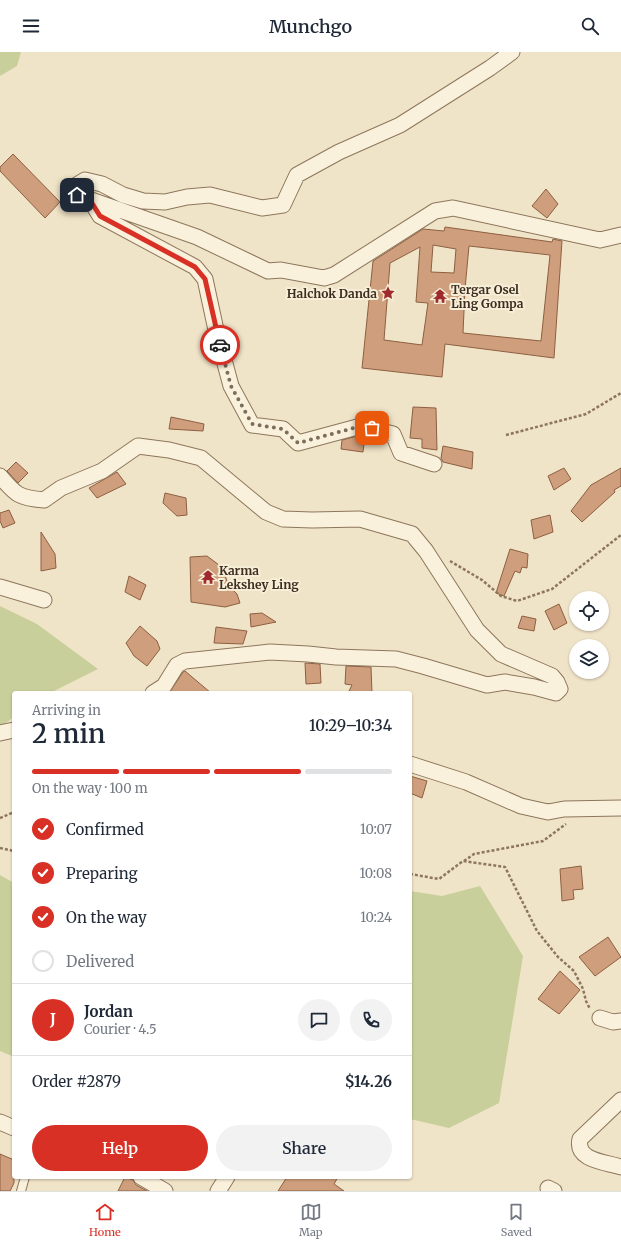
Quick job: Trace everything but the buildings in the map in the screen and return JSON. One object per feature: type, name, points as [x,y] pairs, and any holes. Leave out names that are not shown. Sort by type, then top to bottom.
[{"type":"street","points":[[512,52],[490,68],[400,125],[339,152],[297,175],[283,205],[262,208],[210,195],[187,197],[164,202],[143,201],[123,195],[102,184],[86,180],[75,186],[77,195],[197,238],[268,271],[281,270],[324,278],[334,275],[435,211],[453,208],[600,240],[621,235]]},
{"type":"street","points":[[90,200],[100,216],[195,267],[205,279],[216,330],[231,386],[252,424],[283,429],[298,443],[361,426],[393,434],[401,453],[434,464]]},
{"type":"street","points":[[0,476],[13,492],[27,498],[44,500],[61,488],[102,471],[138,446],[169,450],[201,458],[266,512],[283,518],[360,519],[412,534],[426,551],[477,630],[501,654],[552,676],[560,689],[556,693],[505,682],[487,685],[396,659],[336,657],[270,652],[185,661],[177,665],[164,686],[156,691]]},
{"type":"street","points":[[0,586],[44,600]]},
{"type":"street","points":[[0,733],[12,730]]},
{"type":"street","points":[[412,765],[466,782],[521,806],[548,812],[564,809],[621,808]]},
{"type":"street","points":[[600,1018],[614,1022],[621,1021]]},
{"type":"street","points":[[621,1100],[580,1139],[579,1144],[580,1149],[587,1158],[621,1167]]},
{"type":"street","points":[[0,1122],[12,1127]]},
{"type":"street","points":[[144,1179],[165,1191]]},
{"type":"lane","points":[[21,1191],[24,1179]]},
{"type":"path","points":[[506,435],[586,414],[621,393]]},
{"type":"path","points":[[426,551],[456,564],[482,580],[501,596],[517,601],[552,589],[621,535]]},
{"type":"path","points":[[0,818],[12,813]]},
{"type":"path","points":[[412,874],[439,879],[474,854],[543,841],[566,824]]},
{"type":"path","points":[[0,848],[12,851]]},
{"type":"path","points":[[464,862],[505,867],[537,931],[558,957],[574,972],[583,989],[586,1002],[591,1010],[600,1018]]},
{"type":"green space","points":[[0,52],[21,52],[17,66],[0,76]]},
{"type":"green space","points":[[0,606],[37,624],[98,669],[54,691],[12,691],[12,718],[0,727]]},
{"type":"green space","points":[[0,875],[12,882],[12,1056],[0,1051]]},
{"type":"green space","points":[[480,886],[523,956],[499,1103],[449,1128],[412,1119],[412,891],[442,896]]},
{"type":"way so far","points":[[220,345],[231,386],[252,424],[283,429],[298,443],[361,426],[372,428]]},
{"type":"place","name":"Halchok Danda","points":[[388,293]]},
{"type":"place","name":"Tergar Osel Ling Gompa","points":[[440,296]]},
{"type":"place","name":"Karma Lekshey Ling","points":[[208,577]]},
{"type":"route","points":[[77,195],[90,200],[100,216],[195,267],[205,279],[220,345]]}]
